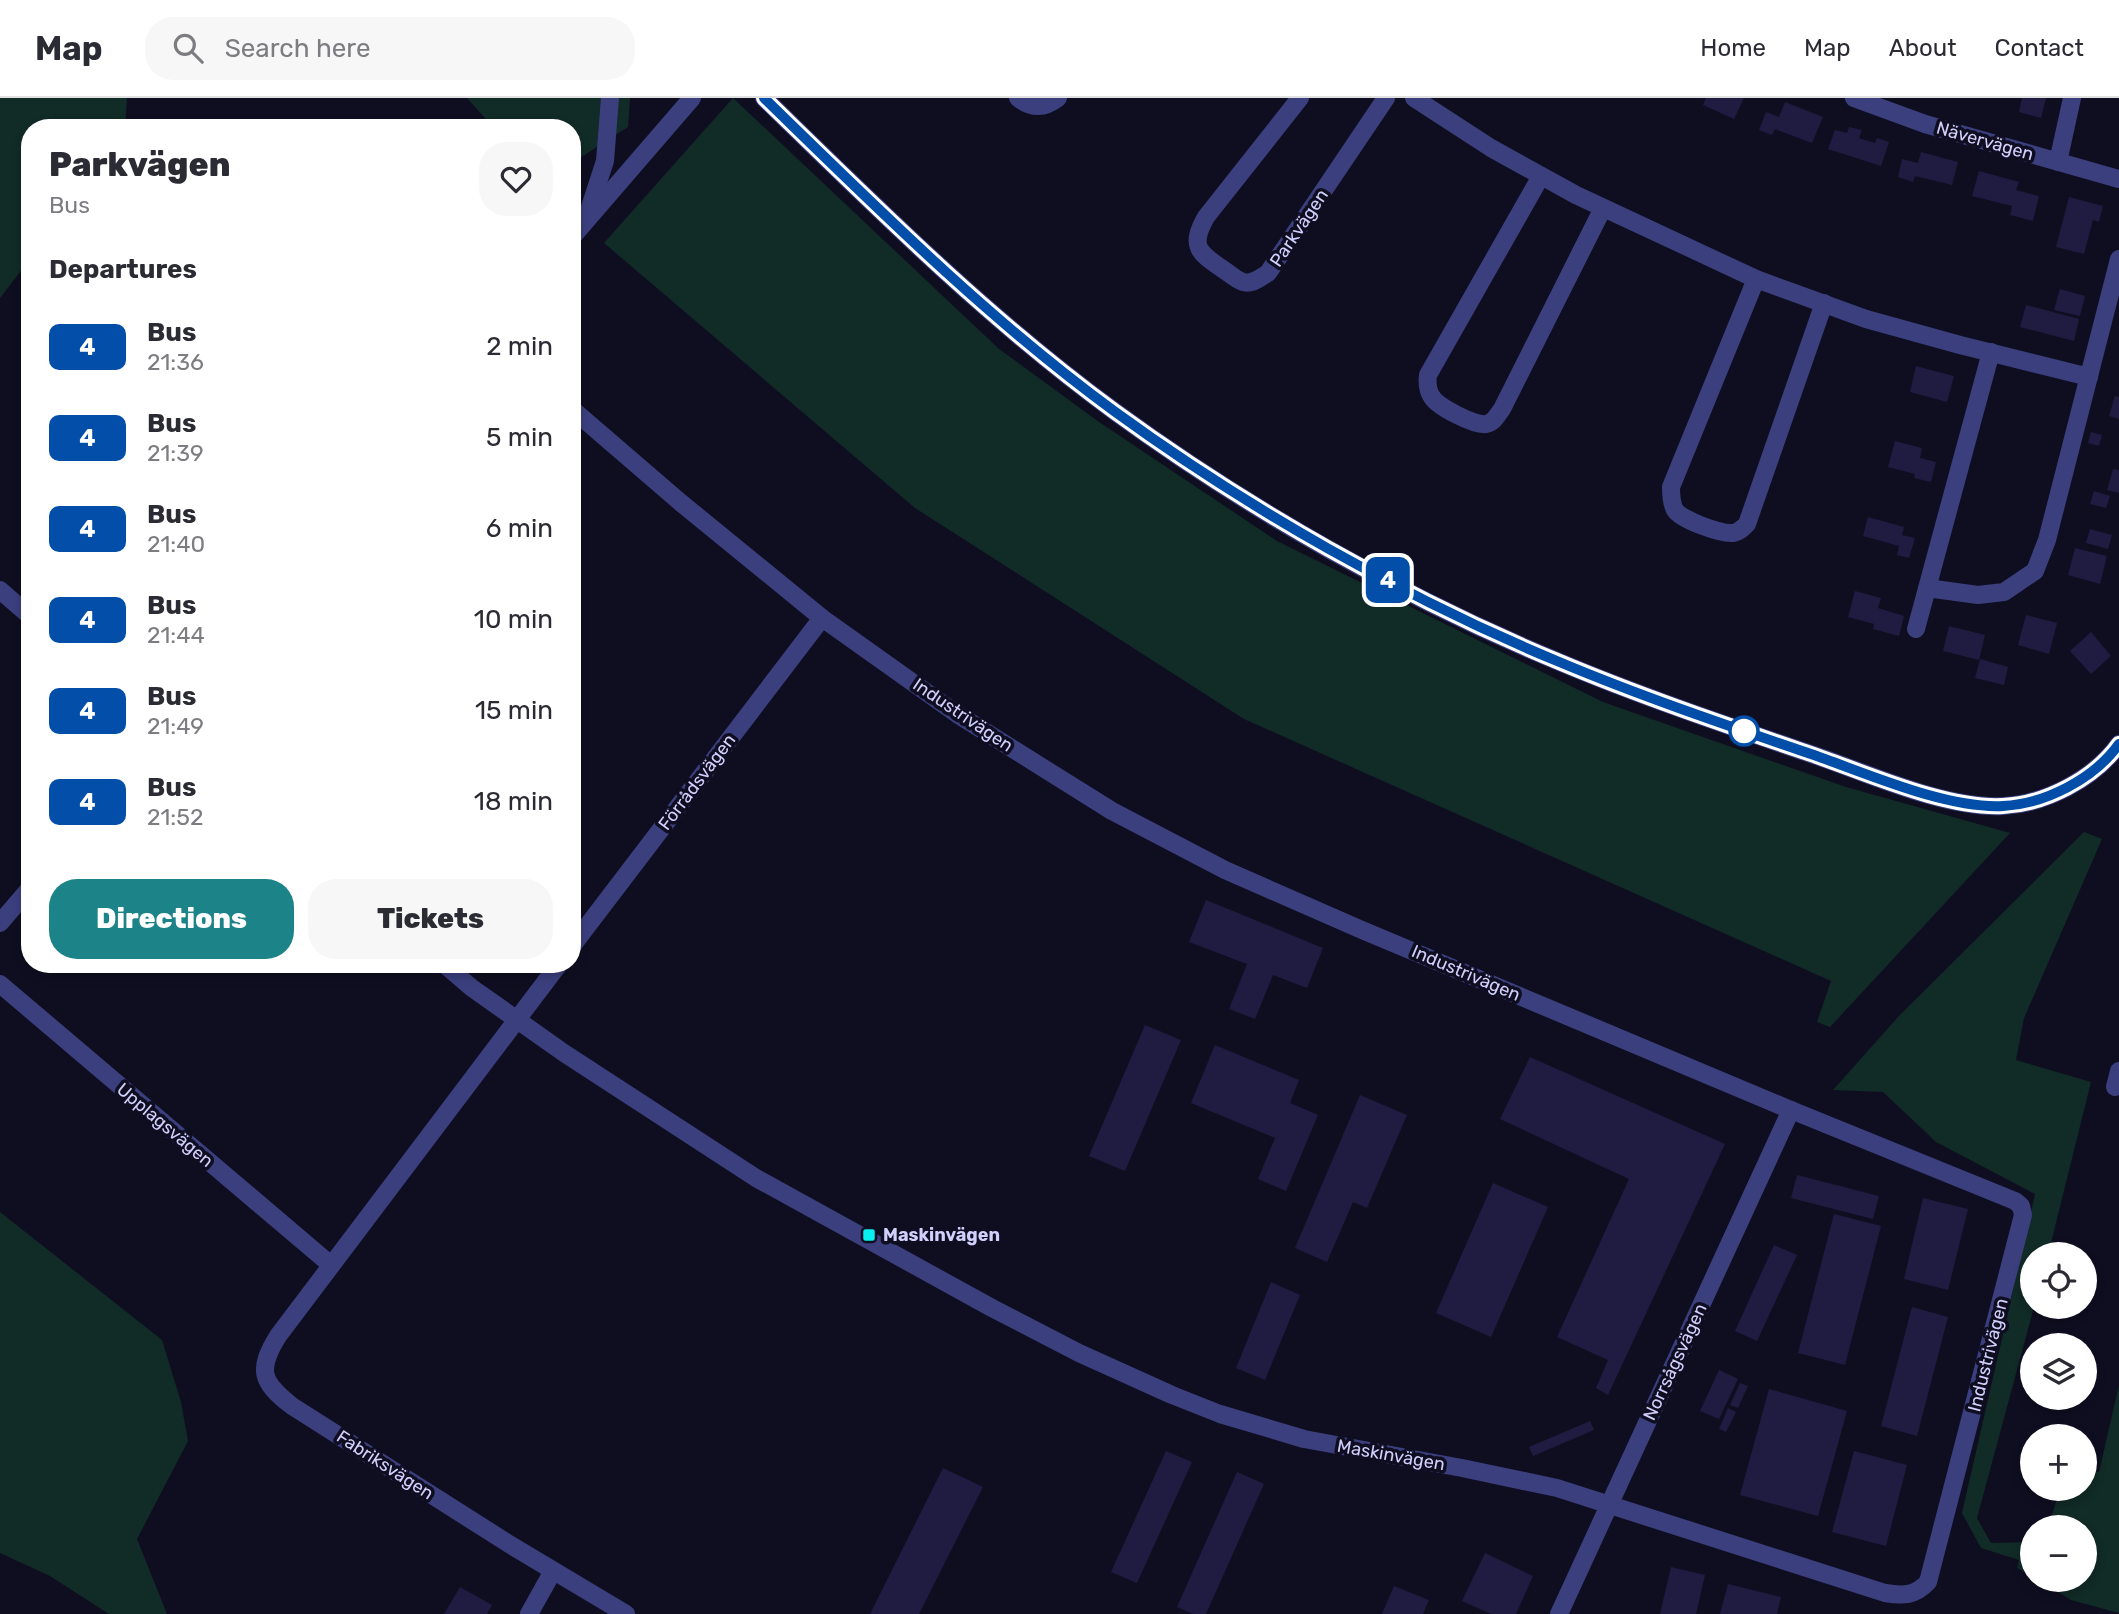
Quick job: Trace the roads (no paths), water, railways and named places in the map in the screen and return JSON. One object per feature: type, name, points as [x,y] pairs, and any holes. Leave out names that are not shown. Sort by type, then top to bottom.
[{"type":"street","points":[[581,224],[594,199],[605,161],[610,98]]},
{"type":"street","points":[[581,227],[692,98]]},
{"type":"street","points":[[764,98],[943,271],[1025,342],[1114,411],[1202,471],[1306,536],[1471,622],[1554,660],[1634,692],[1950,800],[1999,806],[2035,800],[2061,790],[2089,774],[2117,751]]},
{"type":"street","points":[[1018,98],[1034,107],[1049,105],[1058,98]]},
{"type":"street","name":"Parkvägen","points":[[1300,98],[1206,217],[1198,232],[1203,256],[1244,282],[1254,282],[1268,273],[1386,98]]},
{"type":"street","points":[[1414,98],[1541,176],[1756,279],[1866,318],[2089,376]]},
{"type":"street","name":"Nävervägen","points":[[1854,98],[1925,124],[2119,179]]},
{"type":"street","points":[[2058,162],[2072,98]]},
{"type":"street","points":[[1541,176],[1427,375],[1428,390],[1433,400],[1476,424],[1492,422],[1502,409],[1603,208]]},
{"type":"street","points":[[1927,588],[1979,595],[2004,593],[2035,572],[2047,540],[2119,259]]},
{"type":"street","points":[[1756,279],[1671,487],[1675,510],[1682,516],[1713,529],[1734,533],[1747,524],[1824,303]]},
{"type":"street","points":[[1916,629],[1991,352]]},
{"type":"street","name":"Industrivägen","points":[[581,417],[822,618],[957,713],[1111,811],[1225,870],[1791,1110],[2015,1201],[2021,1206],[2023,1215],[1928,1582],[1921,1590],[1904,1596],[1861,1585]]},
{"type":"street","points":[[0,590],[21,608]]},
{"type":"street","name":"Förrådsvägen","points":[[581,934],[822,618]]},
{"type":"street","points":[[0,923],[21,898]]},
{"type":"street","name":"Maskinvägen","points":[[454,973],[517,1020],[673,1126],[768,1185],[992,1308],[1079,1353],[1172,1395],[1220,1414],[1304,1439],[1557,1488],[1861,1585]]},
{"type":"street","points":[[331,1265],[552,973]]},
{"type":"street","name":"Upplagsvägen","points":[[0,984],[331,1265]]},
{"type":"street","name":"Norrsågsvägen","points":[[1559,1614],[1791,1110]]},
{"type":"street","name":"Fabriksvägen","points":[[331,1265],[270,1349],[264,1367],[268,1382],[292,1406],[626,1614]]},
{"type":"street","points":[[529,1614],[554,1571]]},
{"type":"place","name":"Maskinvägen","points":[[869,1235]]}]
